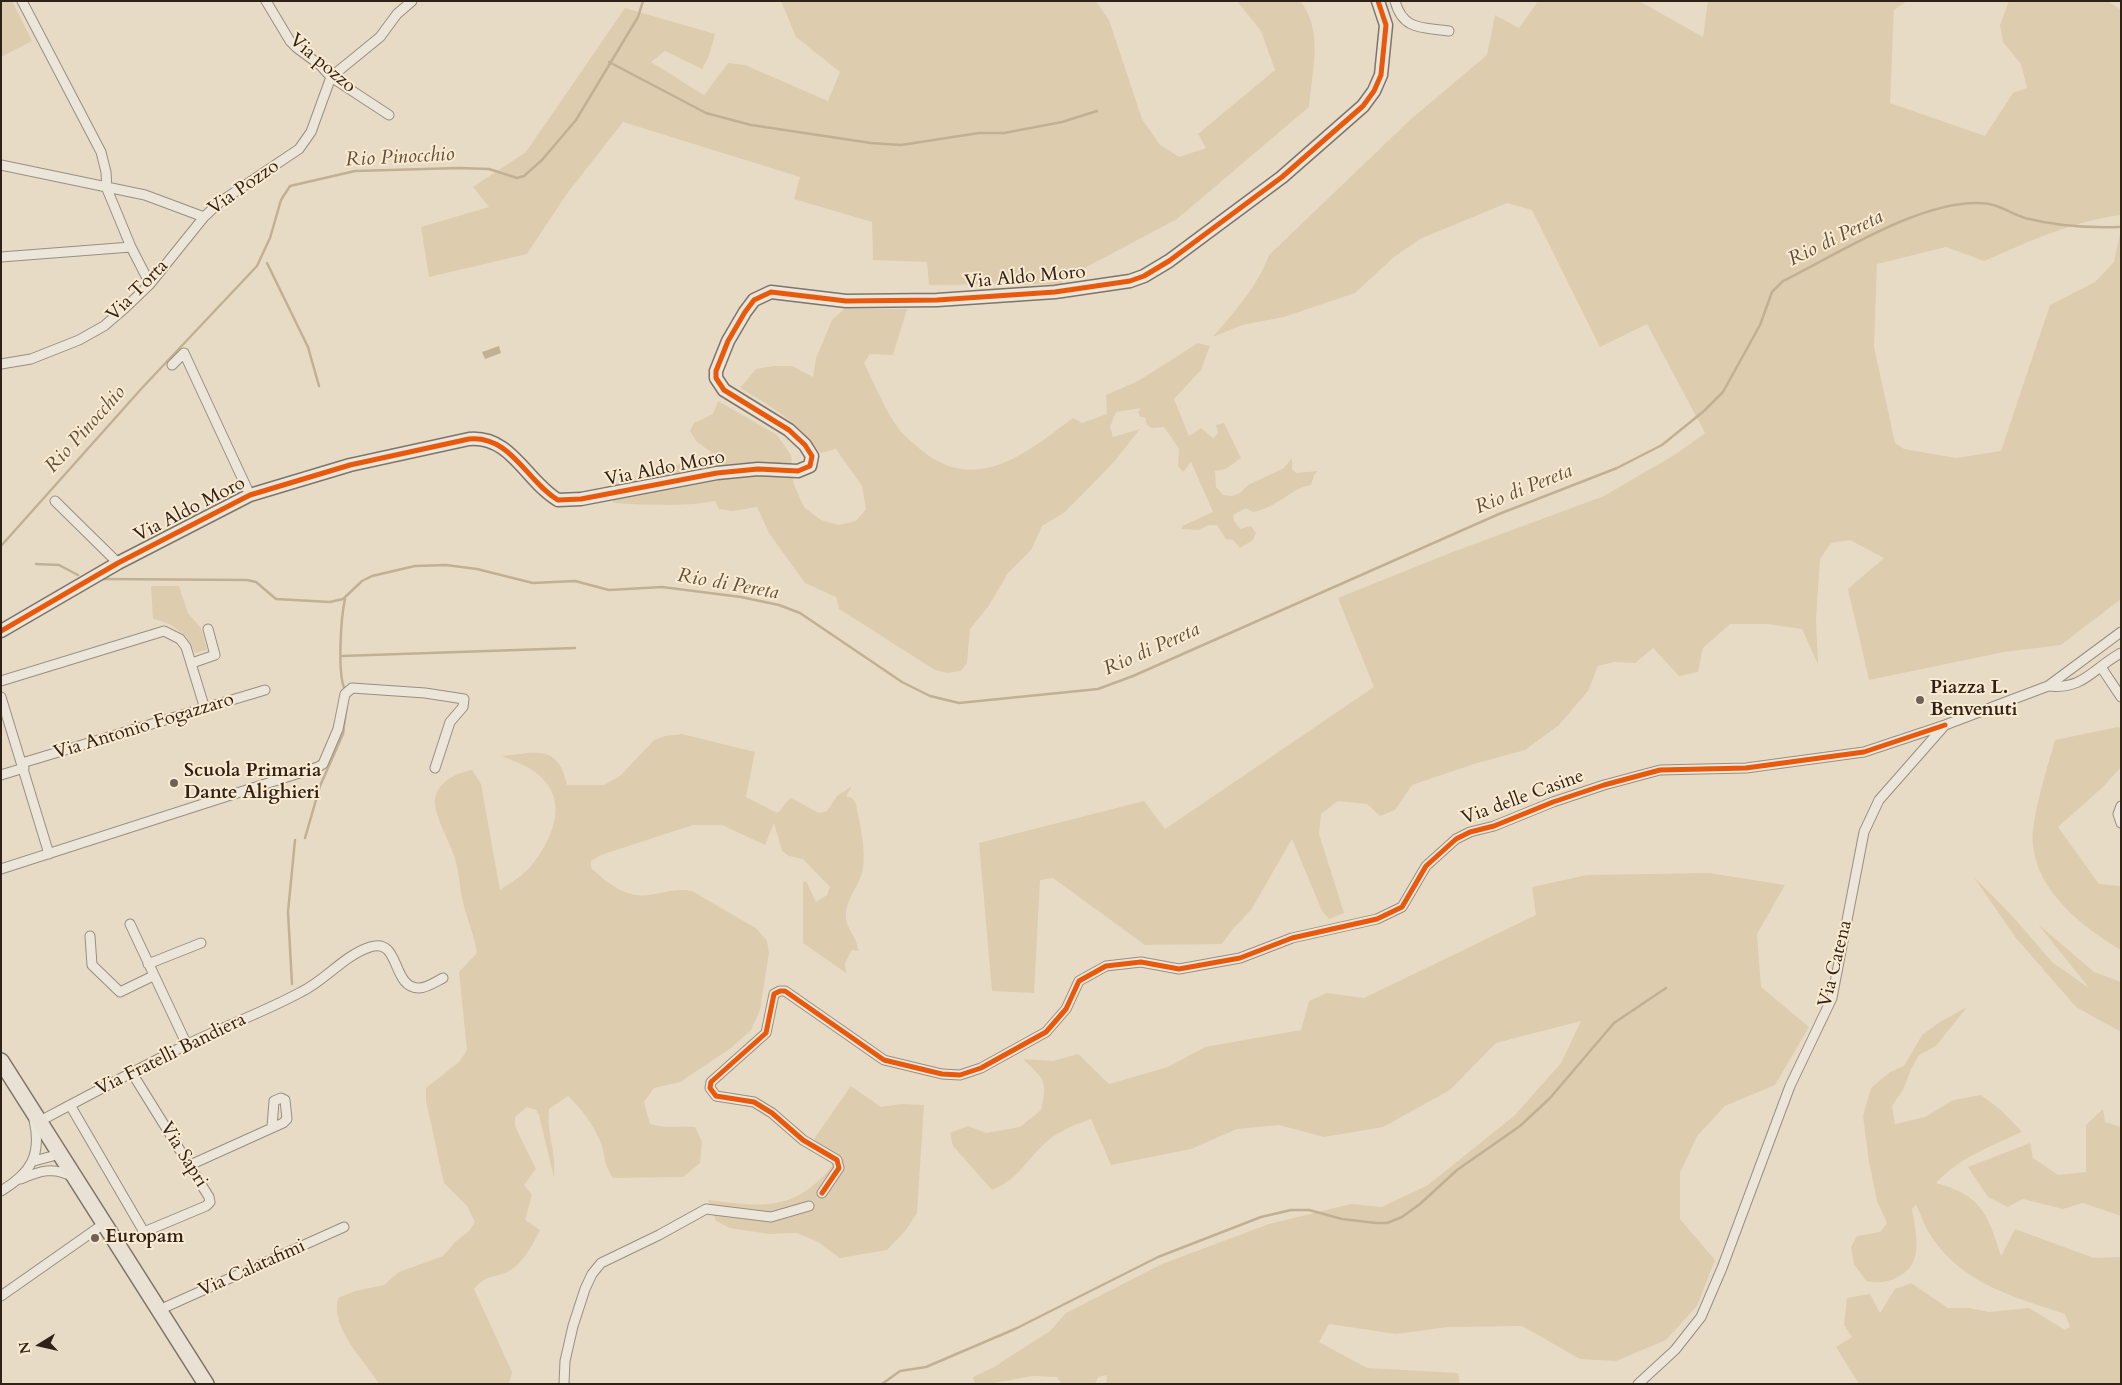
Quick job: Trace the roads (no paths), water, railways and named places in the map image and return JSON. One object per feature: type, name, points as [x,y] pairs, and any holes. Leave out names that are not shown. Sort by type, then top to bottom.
[{"type":"main road","name":"Via Aldo Moro","points":[[1,631],[118,563],[250,495],[350,465],[476,438],[488,439],[503,447],[548,493],[558,500],[581,499],[745,470],[790,472],[806,469],[812,460],[805,445],[789,430],[724,390],[716,378],[716,371],[728,341],[754,300],[771,292],[846,301],[973,298],[1055,292],[1130,281],[1144,276],[1169,261],[1282,177],[1363,106],[1378,83],[1384,50],[1386,25],[1378,1]]},
{"type":"main road","points":[[1,1060],[206,1384]]},
{"type":"street","points":[[22,1],[101,152],[106,172],[107,189],[131,247],[150,284]]},
{"type":"street","name":"Via pozzo","points":[[266,1],[290,41],[331,77],[389,115]]},
{"type":"street","name":"Via Pozzo","points":[[1,165],[107,189],[146,195],[204,217],[220,202],[299,149],[311,132],[331,77],[380,37],[397,14],[412,1]]},
{"type":"street","points":[[1395,1],[1402,19],[1411,25],[1448,30]]},
{"type":"street","name":"Via Torta","points":[[1,364],[31,359],[79,340],[104,326],[150,284],[204,217]]},
{"type":"street","points":[[1,257],[131,247]]},
{"type":"street","points":[[172,365],[184,353],[250,495]]},
{"type":"street","points":[[55,501],[118,563]]},
{"type":"street","points":[[192,663],[215,655],[208,629]]},
{"type":"street","points":[[1,682],[164,631],[173,634],[184,643],[192,663],[205,709]]},
{"type":"street","name":"Via Catena","points":[[1638,1384],[1675,1350],[1701,1318],[1722,1268],[1790,1086],[1832,998],[1864,832],[1879,800],[1945,726],[2048,686],[2121,632]]},
{"type":"street","points":[[2048,686],[2065,688],[2102,667],[2121,653]]},
{"type":"street","points":[[2102,667],[2121,697]]},
{"type":"street","points":[[1,869],[318,767],[323,764],[338,729],[345,694],[352,688],[425,693],[464,699],[463,707],[450,722],[435,768]]},
{"type":"street","name":"Via Antonio Fogazzaro","points":[[1,775],[23,766],[265,690]]},
{"type":"street","points":[[1,697],[50,854]]},
{"type":"street","name":"Via delle Casine","points":[[822,1193],[840,1168],[837,1160],[803,1140],[772,1113],[754,1102],[716,1096],[710,1088],[711,1082],[766,1033],[774,994],[780,990],[785,991],[884,1060],[942,1074],[960,1075],[981,1068],[1046,1032],[1066,1009],[1079,981],[1106,966],[1141,962],[1179,969],[1240,958],[1292,938],[1377,919],[1402,907],[1426,866],[1456,839],[1470,832],[1494,826],[1553,802],[1604,785],[1660,770],[1746,768],[1864,752],[1945,726]]},
{"type":"street","points":[[2121,806],[2118,814],[2121,823]]},
{"type":"street","points":[[130,924],[187,1045]]},
{"type":"street","points":[[90,936],[92,964],[120,992],[153,976]]},
{"type":"street","points":[[148,964],[200,943]]},
{"type":"street","name":"Via Fratelli Bandiera","points":[[36,1116],[70,1105],[187,1045],[303,992],[342,961],[377,945],[386,947],[392,955],[399,973],[412,987],[421,988],[444,978]]},
{"type":"street","name":"Via Sapri","points":[[70,1105],[144,1232],[210,1202],[190,1165],[132,1073]]},
{"type":"street","points":[[16,1181],[34,1161],[37,1143],[36,1116]]},
{"type":"street","points":[[190,1165],[272,1127]]},
{"type":"street","points":[[34,1161],[60,1154]]},
{"type":"street","points":[[1,1191],[16,1181],[43,1170],[56,1161],[60,1154]]},
{"type":"street","points":[[43,1170],[60,1171],[75,1178]]},
{"type":"street","points":[[564,1384],[565,1361],[573,1326],[585,1289],[592,1274],[601,1263],[659,1236],[706,1209],[771,1217],[809,1206]]},
{"type":"street","points":[[1,1296],[104,1223]]},
{"type":"street","name":"Via Calatafimi","points":[[159,1310],[344,1228]]},
{"type":"waterway","name":"Rio Pinocchio","points":[[1,546],[142,388],[257,266],[270,238],[281,200],[290,186],[355,171],[459,168],[489,169],[517,178],[524,176],[542,160],[576,120],[638,17],[643,1]]},
{"type":"waterway","points":[[609,62],[706,113],[751,125],[871,143],[901,145],[979,133],[1004,133],[1062,122],[1097,111]]},
{"type":"waterway","name":"Rio di Pereta","points":[[101,579],[247,580],[256,582],[276,599],[330,602],[343,599],[362,581],[372,576],[415,566],[446,565],[477,569],[533,583],[575,581],[609,590],[662,587],[741,597],[779,605],[800,613],[902,682],[930,696],[959,703],[1098,689],[1133,676],[1499,514],[1617,468],[1662,445],[1704,411],[1723,392],[1760,325],[1772,292],[1783,281],[1878,232],[1931,211],[1956,205],[1979,203],[1998,206],[2019,216],[2048,223],[2083,227],[2119,227]]},
{"type":"waterway","points":[[267,263],[308,347],[319,386]]},
{"type":"waterway","name":"Rio di Pereta","points":[[36,564],[59,565],[78,575]]},
{"type":"waterway","points":[[345,599],[340,659],[345,690]]},
{"type":"waterway","points":[[342,656],[575,648]]},
{"type":"waterway","points":[[305,838],[320,786],[343,734],[348,697]]},
{"type":"waterway","points":[[292,984],[288,912],[295,840]]},
{"type":"waterway","points":[[882,1384],[900,1371],[926,1367],[1015,1329],[1158,1257],[1261,1217],[1291,1210],[1309,1210],[1342,1219],[1376,1223],[1387,1223],[1402,1217],[1420,1204],[1457,1170],[1520,1126],[1550,1098],[1614,1023],[1666,988]]},
{"type":"place","name":"Piazza L. Benvenuti","points":[[1920,700]]},
{"type":"place","name":"Scuola Primaria Dante Alighieri","points":[[174,783]]},
{"type":"place","name":"Europam","points":[[95,1238]]}]
